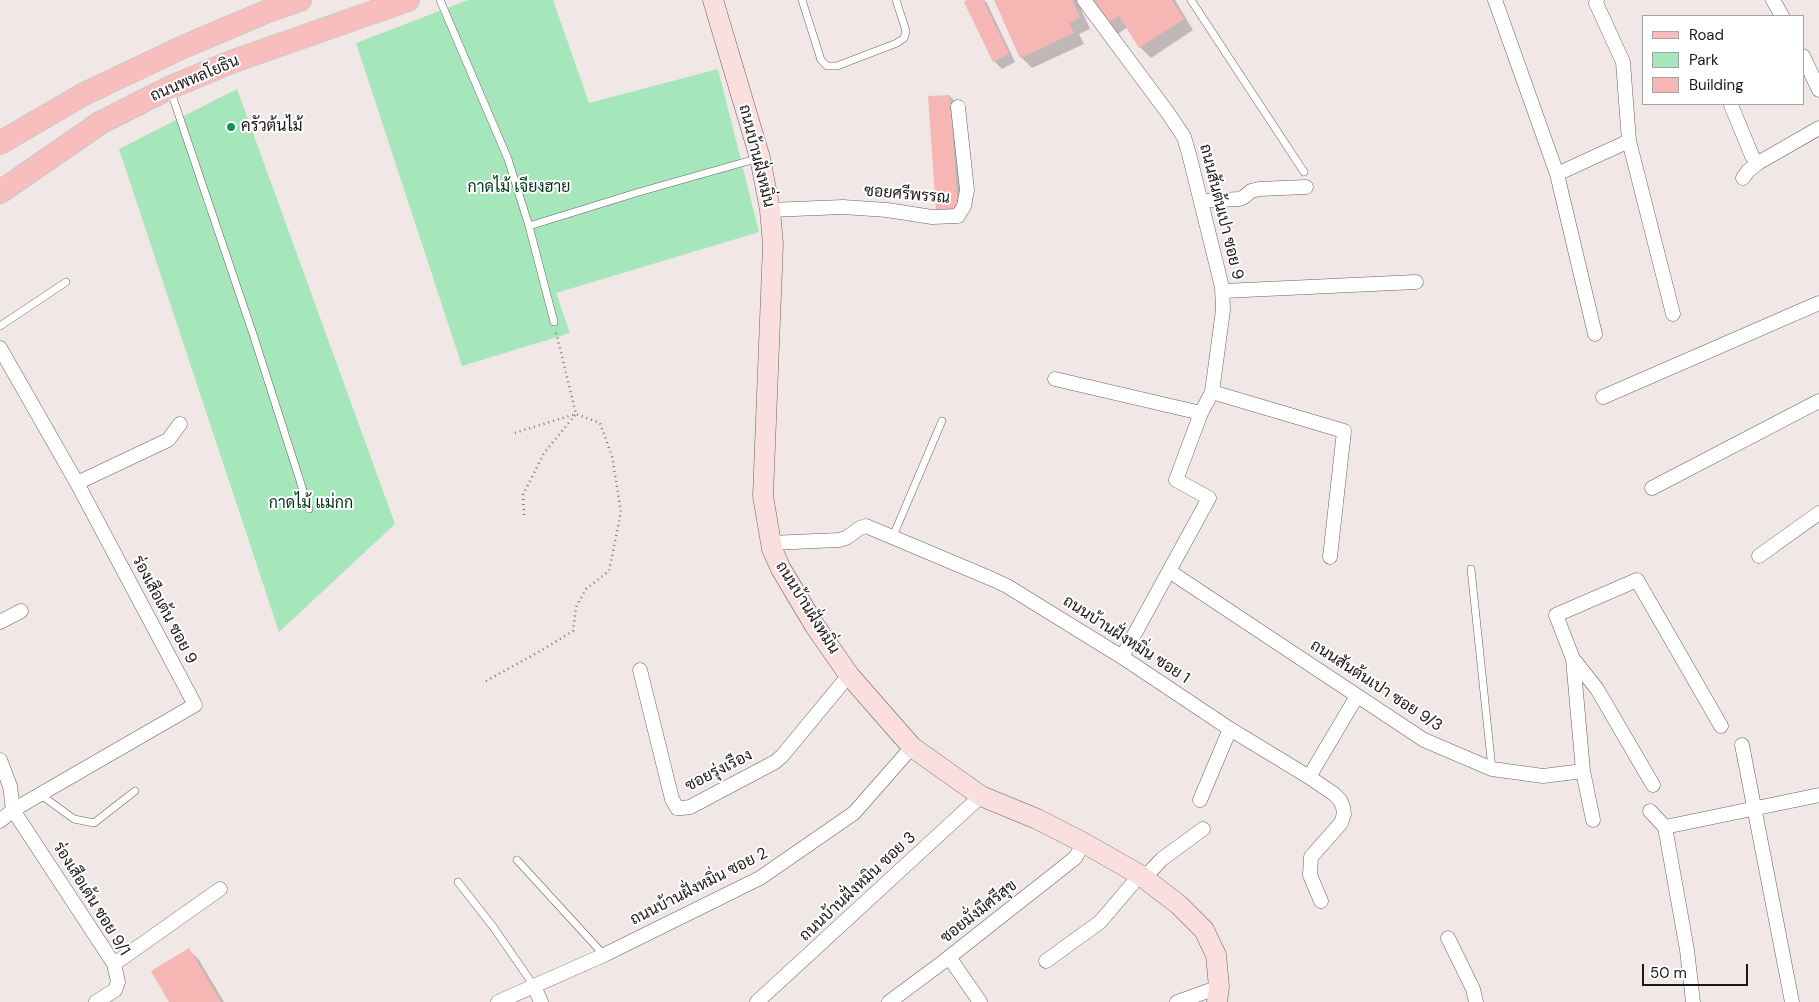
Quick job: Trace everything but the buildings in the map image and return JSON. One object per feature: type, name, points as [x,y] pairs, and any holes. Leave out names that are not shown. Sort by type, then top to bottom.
[{"type":"main road","name":"ถนนพหลโยธิน","points":[[0,143],[84,94],[266,6],[300,0]]},
{"type":"main road","name":"ถนนพหลโยธิน","points":[[0,192],[100,123],[170,88],[231,62],[408,0]]},
{"type":"street","name":"ถนนบ้านฝั่งหมิ่น","points":[[713,0],[760,158],[770,210],[773,244],[763,496],[770,543],[781,569],[815,626],[849,675],[912,746],[981,796],[1037,819],[1084,842],[1142,876],[1179,905],[1204,930],[1216,955],[1218,994]]},
{"type":"street","name":"ถนนสันต้นเปา ซอย 9","points":[[1084,0],[1184,137],[1190,154],[1223,291],[1223,310],[1212,392],[1201,413],[1176,480],[1209,498],[1122,657]]},
{"type":"street","points":[[1495,0],[1557,174],[1595,334]]},
{"type":"street","points":[[1597,0],[1596,3],[1624,62],[1629,141],[1673,314]]},
{"type":"street","points":[[1773,0],[1781,15]]},
{"type":"street","points":[[1804,58],[1819,90]]},
{"type":"street","points":[[1731,105],[1752,156],[1758,163]]},
{"type":"street","name":"ซอยศรีพรรณ","points":[[770,210],[843,207],[888,210],[932,216],[958,216],[964,206],[967,190],[958,107]]},
{"type":"street","points":[[1743,178],[1758,163],[1819,128]]},
{"type":"street","points":[[1557,174],[1629,141]]},
{"type":"street","points":[[1201,201],[1239,199],[1251,191],[1260,189],[1306,187]]},
{"type":"street","points":[[1223,291],[1416,282]]},
{"type":"street","points":[[1603,398],[1819,303]]},
{"type":"street","name":"ร่องเสือเต้น ซอย 9","points":[[0,348],[77,483],[195,705],[13,810],[0,821]]},
{"type":"street","points":[[1054,379],[1201,413]]},
{"type":"street","points":[[1212,392],[1344,431],[1330,557]]},
{"type":"street","points":[[1652,488],[1819,401]]},
{"type":"street","points":[[77,483],[168,440],[180,424]]},
{"type":"street","points":[[1759,556],[1819,513]]},
{"type":"street","name":"ถนนบ้านฝั่งหมิ่น ซอย 1","points":[[770,543],[839,540],[866,526],[893,536],[1007,586],[1122,657],[1230,729],[1310,777],[1340,800],[1344,814],[1341,822],[1311,857],[1310,875],[1321,901]]},
{"type":"street","name":"ถนนสันต้นเปา ซอย 9/3","points":[[1169,571],[1424,740],[1492,769],[1543,776],[1583,771]]},
{"type":"street","points":[[1593,820],[1583,771],[1573,659],[1556,615],[1637,580],[1721,726]]},
{"type":"street","points":[[0,622],[21,611]]},
{"type":"street","points":[[1573,659],[1597,689],[1653,785]]},
{"type":"street","name":"ซอยรุ่งเรือง","points":[[640,670],[672,799],[677,808],[690,807],[775,762],[849,675]]},
{"type":"street","points":[[1310,777],[1357,696]]},
{"type":"street","points":[[1200,800],[1230,729]]},
{"type":"street","points":[[1742,745],[1792,1002]]},
{"type":"street","name":"ถนนบ้านฝั่งหมิ่น ซอย 2","points":[[498,1002],[604,955],[760,878],[854,813],[912,746]]},
{"type":"street","points":[[0,760],[10,786],[13,810]]},
{"type":"street","points":[[1665,827],[1819,795]]},
{"type":"street","name":"ถนนบ้านฝั่งหมิน ซอย 3","points":[[757,1002],[981,796]]},
{"type":"street","name":"ร่องเสือเต้น ซอย 9/1","points":[[13,810],[114,964],[118,982],[115,990],[96,1002]]},
{"type":"street","points":[[1650,811],[1665,827],[1687,950],[1693,1002]]},
{"type":"street","points":[[1046,961],[1100,922],[1142,876],[1203,829]]},
{"type":"street","name":"ซอยมั่งมีศรีสุข","points":[[889,1002],[1075,858],[1084,842]]},
{"type":"street","points":[[114,964],[220,889]]},
{"type":"street","points":[[1448,938],[1473,989],[1476,1002]]},
{"type":"street","points":[[948,958],[980,1002]]},
{"type":"street","points":[[534,986],[541,1002]]},
{"type":"street","points":[[1177,1002],[1218,994]]},
{"type":"lane","points":[[440,0],[508,159],[529,226],[554,322]]},
{"type":"lane","points":[[802,0],[821,60],[827,66],[837,66],[897,43],[904,38],[906,31],[896,0]]},
{"type":"lane","points":[[1191,0],[1304,172]]},
{"type":"lane","points":[[170,88],[253,334],[309,509]]},
{"type":"lane","points":[[529,226],[639,192],[760,158]]},
{"type":"lane","points":[[0,326],[66,282]]},
{"type":"lane","points":[[893,536],[942,421]]},
{"type":"lane","points":[[1471,569],[1492,769]]},
{"type":"lane","points":[[41,795],[74,819],[94,823],[135,791]]},
{"type":"lane","points":[[517,860],[604,955]]},
{"type":"lane","points":[[458,882],[494,928],[534,986]]},
{"type":"path","points":[[554,322],[576,414]]},
{"type":"path","points":[[524,515],[523,495],[544,454],[576,414]]},
{"type":"path","points":[[486,681],[573,631],[576,607],[586,589],[609,570],[621,512],[612,456],[600,423],[576,414],[514,433]]},
{"type":"green space","name":"กาดไม้ เจียงฮาย","points":[[468,0],[553,0],[589,103],[718,69],[759,232],[556,293],[570,333],[462,366],[356,43]]},
{"type":"green space","name":"กาดไม้ แม่กก","points":[[237,89],[395,524],[279,632],[119,149]]},
{"type":"place","name":"ครัวต้นไม้","points":[[231,127]]}]
